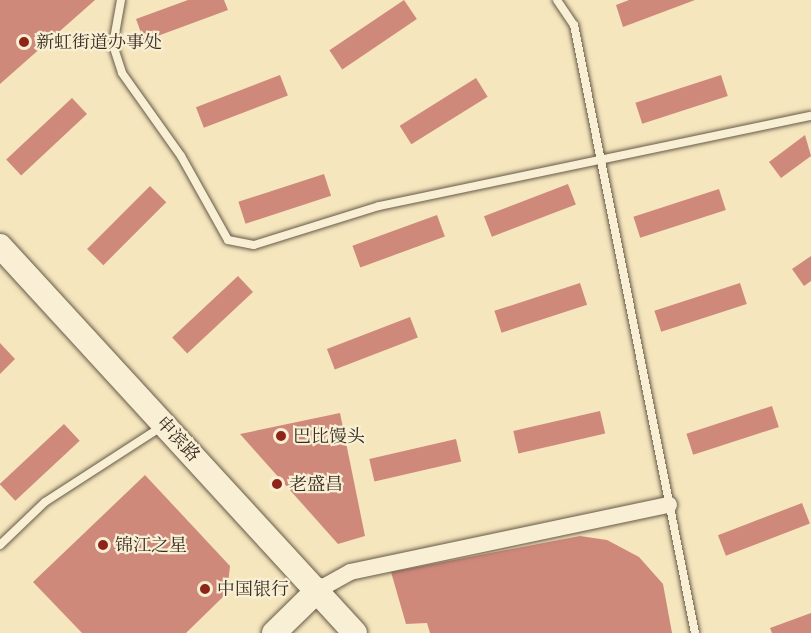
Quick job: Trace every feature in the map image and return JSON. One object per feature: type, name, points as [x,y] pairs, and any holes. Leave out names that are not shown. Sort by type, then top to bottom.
[{"type":"main road","name":"申滨路","points":[[0,246],[318,590],[355,633]]},
{"type":"main road","points":[[274,633],[318,590]]},
{"type":"street","points":[[318,590],[350,572],[669,505]]},
{"type":"lane","points":[[121,0],[113,45],[122,73],[181,156],[228,240],[254,245],[379,206],[600,158],[811,116]]},
{"type":"lane","points":[[557,0],[574,25],[695,633]]},
{"type":"lane","points":[[0,545],[45,502],[165,424]]},
{"type":"building","name":"新虹街道办事处","points":[[0,0],[95,0],[0,84]]},
{"type":"building","points":[[188,0],[224,0],[228,10],[144,41],[136,19]]},
{"type":"building","points":[[404,0],[417,19],[342,69],[329,50]]},
{"type":"building","points":[[629,0],[695,0],[623,27],[616,5]]},
{"type":"building","points":[[280,75],[288,96],[204,128],[196,107]]},
{"type":"building","points":[[721,75],[728,96],[642,124],[635,103]]},
{"type":"building","points":[[476,78],[488,97],[411,144],[400,126]]},
{"type":"building","points":[[72,98],[87,114],[21,175],[6,159]]},
{"type":"building","points":[[805,135],[811,156],[781,178],[769,162]]},
{"type":"building","points":[[324,174],[331,196],[246,224],[238,202]]},
{"type":"building","points":[[568,184],[576,205],[492,237],[484,216]]},
{"type":"building","points":[[150,186],[166,202],[103,265],[87,249]]},
{"type":"building","points":[[719,189],[726,210],[640,238],[633,217]]},
{"type":"building","points":[[437,215],[445,237],[360,267],[352,246]]},
{"type":"building","points":[[811,256],[811,281],[804,286],[792,269]]},
{"type":"building","points":[[238,276],[253,292],[187,353],[172,337]]},
{"type":"building","points":[[580,283],[587,305],[502,333],[494,311]]},
{"type":"building","points":[[740,283],[747,304],[661,332],[654,311]]},
{"type":"building","points":[[410,317],[418,338],[335,369],[327,349]]},
{"type":"building","points":[[0,343],[15,359],[0,374]]},
{"type":"building","points":[[772,406],[779,427],[693,455],[686,434]]},
{"type":"building","points":[[600,411],[605,433],[518,453],[513,431]]},
{"type":"building","points":[[340,413],[365,536],[338,544],[240,434]]},
{"type":"building","points":[[64,424],[80,441],[15,501],[0,484]]},
{"type":"building","points":[[456,439],[461,461],[374,481],[369,459]]},
{"type":"building","points":[[145,475],[230,566],[227,593],[186,633],[82,633],[33,582]]},
{"type":"building","points":[[802,503],[810,524],[726,556],[718,535]]},
{"type":"building","points":[[580,536],[607,540],[639,557],[663,584],[672,633],[430,633],[427,623],[406,624],[391,572]]},
{"type":"building","points":[[811,613],[811,633],[772,633],[770,628]]},
{"type":"place","name":"新虹街道办事处","points":[[24,42]]},
{"type":"place","name":"巴比馒头","points":[[281,436]]},
{"type":"place","name":"老盛昌","points":[[277,484]]},
{"type":"place","name":"锦江之星","points":[[103,545]]},
{"type":"place","name":"中国银行","points":[[205,589]]}]
